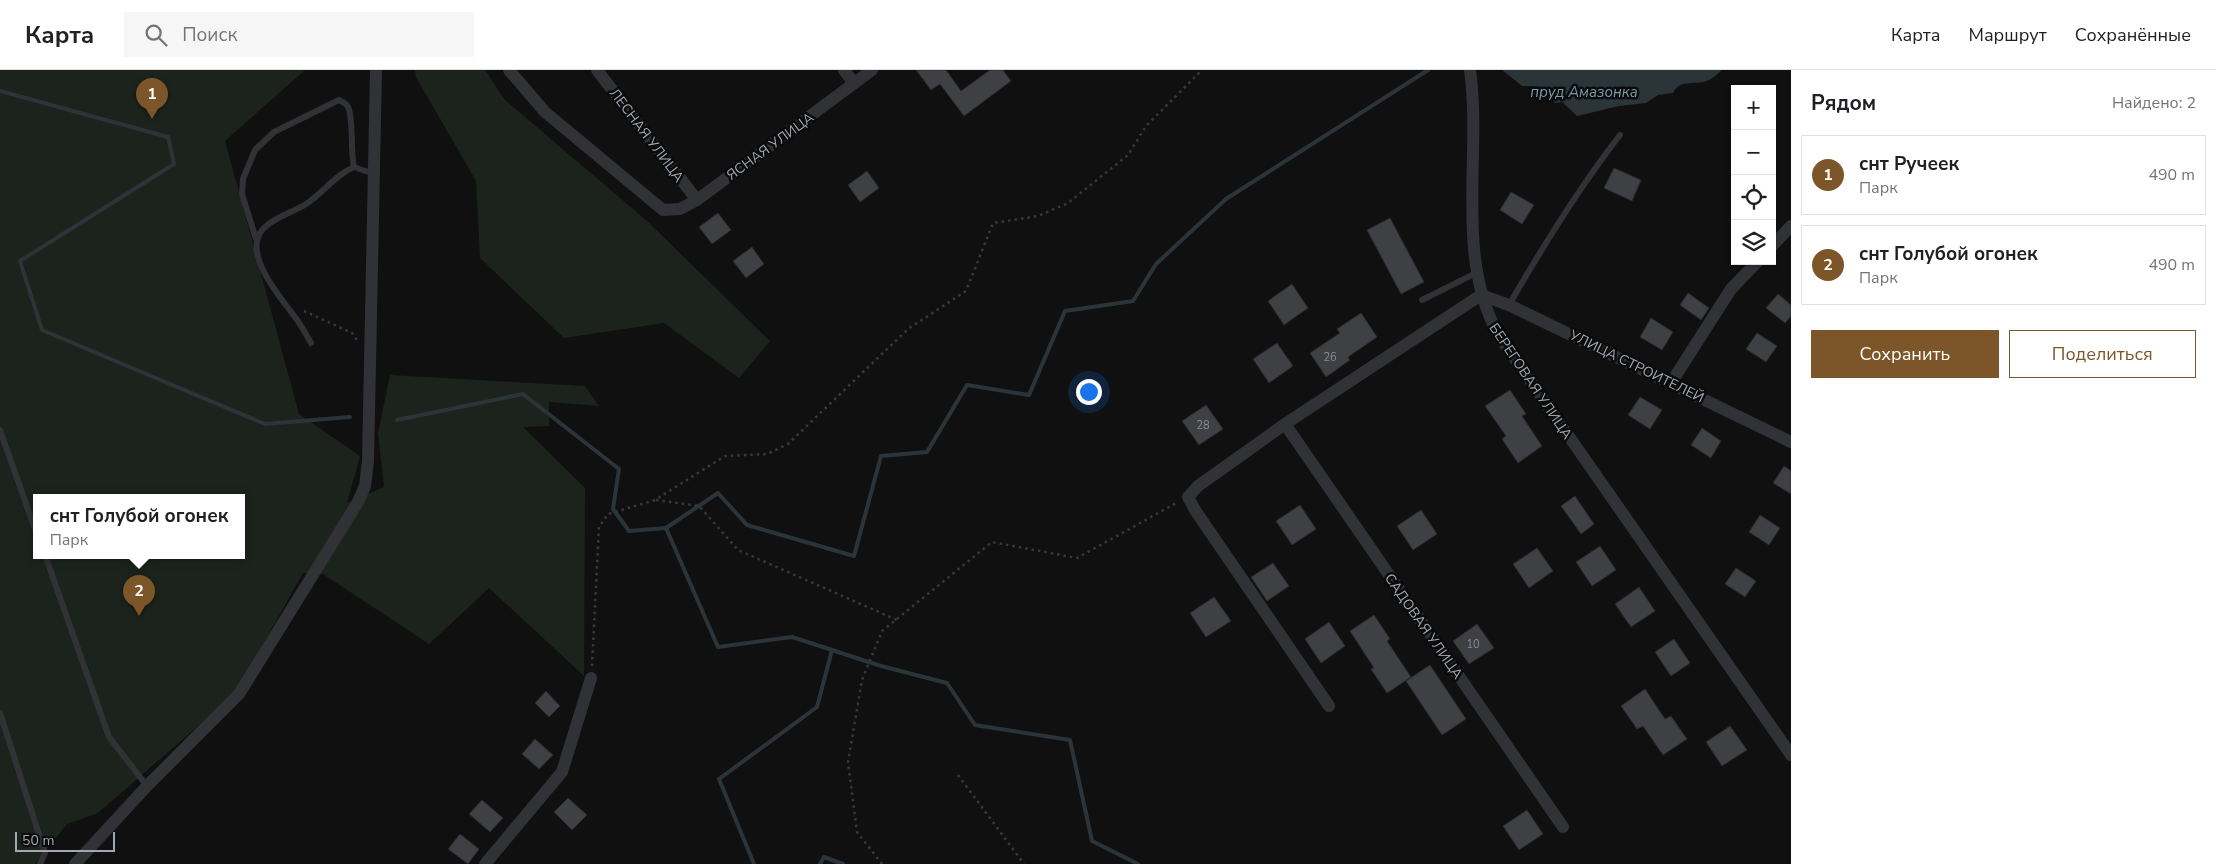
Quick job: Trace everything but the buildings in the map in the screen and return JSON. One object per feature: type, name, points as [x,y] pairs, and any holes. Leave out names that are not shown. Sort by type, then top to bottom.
[{"type":"street","points":[[75,864],[147,786],[239,694],[358,502],[365,486],[368,461],[376,70]]},
{"type":"street","name":"ЯСНАЯ УЛИЦА","points":[[509,70],[544,112],[663,210],[680,209],[697,200],[872,70]]},
{"type":"street","name":"ЛЕСНАЯ УЛИЦА","points":[[597,70],[697,200]]},
{"type":"street","points":[[844,70],[854,83]]},
{"type":"street","name":"БЕРЕГОВАЯ УЛИЦА","points":[[1470,70],[1474,124],[1473,249],[1476,273],[1487,315],[1498,336],[1791,755]]},
{"type":"street","points":[[1776,242],[1791,226]]},
{"type":"street","points":[[1671,383],[1731,289],[1754,265]]},
{"type":"street","points":[[1329,706],[1188,497],[1198,486],[1285,424],[1481,295]]},
{"type":"street","name":"УЛИЦА СТРОИТЕЛЕЙ","points":[[1481,295],[1509,305],[1791,442]]},
{"type":"street","name":"САДОВАЯ УЛИЦА","points":[[1285,424],[1563,827]]},
{"type":"street","points":[[485,864],[562,772],[591,678]]},
{"type":"lane","points":[[311,343],[296,318],[272,286],[261,264],[256,248],[256,239],[242,194],[243,179],[255,150],[274,132],[339,100],[348,106],[350,114],[351,154],[354,167]]},
{"type":"lane","points":[[1509,305],[1545,242],[1589,175],[1620,135]]},
{"type":"lane","points":[[256,239],[263,229],[273,221],[305,205],[325,190],[344,171],[354,167],[374,174]]},
{"type":"lane","points":[[1422,300],[1476,273]]},
{"type":"lane","points":[[0,430],[33,524]]},
{"type":"lane","points":[[46,559],[109,737],[147,786]]},
{"type":"lane","points":[[0,713],[45,853],[40,864]]},
{"type":"path","points":[[591,678],[600,527],[608,514],[654,500],[725,456],[767,454],[788,444],[908,329],[966,291],[993,223],[1038,216],[1068,203],[1128,154],[1146,126],[1202,70]]},
{"type":"path","points":[[301,310],[352,333],[360,347]]},
{"type":"path","points":[[882,864],[857,832],[848,762],[862,680],[882,630],[897,620],[992,542],[1077,558],[1188,497]]},
{"type":"path","points":[[654,500],[699,506],[738,550],[897,620]]},
{"type":"path","points":[[958,776],[1024,864]]},
{"type":"shaded area","points":[[0,70],[305,70],[225,141],[299,414],[360,456],[347,503],[384,487],[378,433],[390,375],[585,386],[599,406],[549,402],[549,426],[523,427],[585,488],[584,676],[489,588],[429,644],[323,574],[303,573],[235,694],[98,813],[67,824],[35,864],[0,864]]},
{"type":"shaded area","points":[[415,70],[485,70],[505,100],[647,221],[770,341],[739,378],[664,323],[564,338],[480,258],[476,181],[416,77]]},
{"type":"water","name":"пруд Амазонка","points":[[1502,70],[1722,70],[1709,80],[1680,85],[1673,93],[1658,95],[1646,103],[1619,106],[1577,116],[1562,102],[1555,103],[1542,88],[1522,86]]},
{"type":"waterway","points":[[666,528],[718,493],[747,525],[854,556],[881,456],[927,452],[967,385],[1029,395],[1065,311],[1133,301],[1156,264],[1226,199],[1428,70]]},
{"type":"waterway","points":[[0,91],[168,137],[174,164],[20,261],[42,330],[265,424],[350,417]]},
{"type":"waterway","points":[[397,420],[523,394],[619,469],[613,509],[629,531],[666,528],[718,647],[792,637],[832,650],[817,707],[719,779],[754,864]]},
{"type":"waterway","points":[[832,650],[881,666],[947,683],[975,725],[1070,740],[1092,841],[1138,864]]},
{"type":"waterway","points":[[820,864],[824,857],[843,864]]},
{"type":"place","name":"снт Ручеек","points":[[152,119]]},
{"type":"place","name":"снт Голубой огонек","points":[[139,616]]}]
